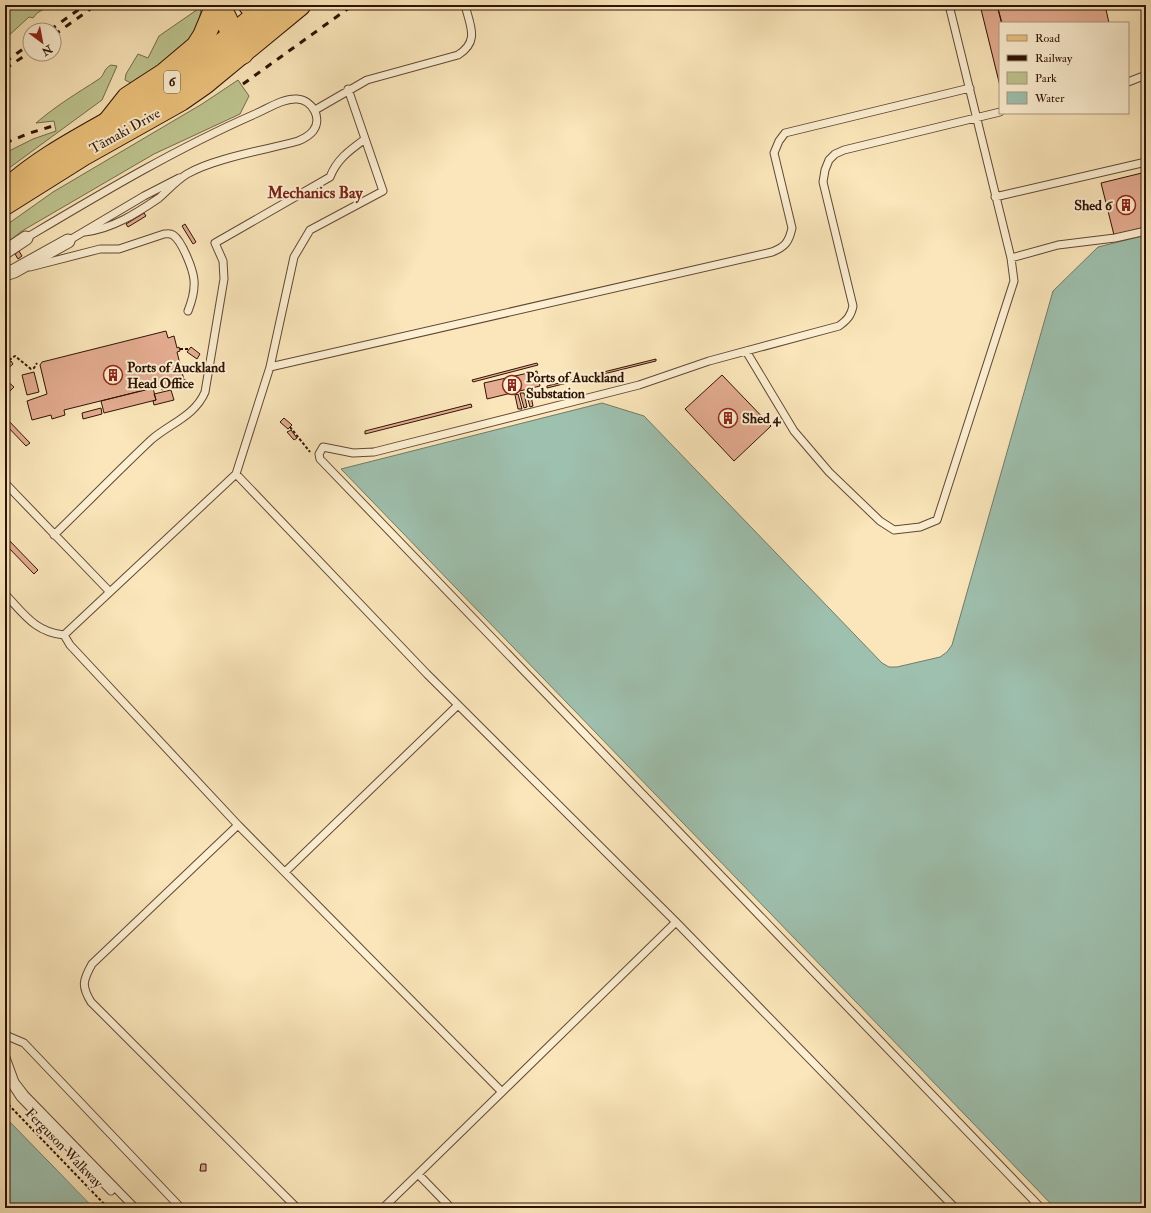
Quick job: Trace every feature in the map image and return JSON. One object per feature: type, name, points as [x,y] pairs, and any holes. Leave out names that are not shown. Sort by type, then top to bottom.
[{"type":"highway","points":[[218,5],[237,45]]},
{"type":"highway","points":[[109,122],[128,98],[165,74],[197,47],[204,36],[218,5]]},
{"type":"highway","points":[[250,5],[263,5]]},
{"type":"main road","name":"6","points":[[237,45],[269,5]]},
{"type":"main road","name":"6","points":[[237,45],[300,5]]},
{"type":"main road","name":"Tāmaki Drive","points":[[5,191],[51,155],[237,45]]},
{"type":"main road","name":"Tāmaki Drive","points":[[5,204],[83,155],[182,100],[204,84],[237,45]]},
{"type":"street","points":[[5,252],[26,238]]},
{"type":"street","points":[[9,272],[68,241]]},
{"type":"lane","points":[[315,110],[348,89],[367,80],[458,55],[464,52],[469,47],[473,34],[465,5]]},
{"type":"lane","points":[[746,351],[794,431],[829,472],[880,521],[894,530],[920,527],[937,520],[1014,281],[1011,258],[949,5]]},
{"type":"lane","points":[[1129,82],[1146,75]]},
{"type":"lane","points":[[270,367],[784,248],[790,238],[792,228],[774,153],[779,141],[785,134],[970,88]]},
{"type":"lane","points":[[5,594],[37,626],[50,633],[64,634],[236,474],[270,367],[294,257],[310,230],[383,191],[348,89]]},
{"type":"lane","points":[[26,238],[175,153],[276,104],[290,98],[301,99],[308,102],[315,110],[316,124],[314,131],[307,137],[298,141],[207,166],[186,174],[158,198],[118,223],[104,229],[85,232],[68,241]]},
{"type":"lane","points":[[999,112],[844,150],[832,157],[825,170],[823,182],[852,296],[852,313],[847,320],[839,326],[708,361],[639,385],[374,452],[353,453],[323,446],[319,454],[320,459],[1041,1208]]},
{"type":"lane","points":[[54,535],[152,439],[189,413],[201,401],[205,392],[224,279],[223,261],[215,243],[330,177],[335,165],[348,151],[365,139]]},
{"type":"lane","points":[[995,197],[1146,162]]},
{"type":"lane","points":[[1011,258],[1058,245],[1146,231]]},
{"type":"lane","points":[[9,272],[100,249],[119,249],[164,234],[171,234],[176,237],[186,254],[194,280],[194,294],[188,311]]},
{"type":"lane","points":[[236,474],[458,705],[676,922],[955,1208]]},
{"type":"lane","points":[[5,483],[109,591]]},
{"type":"lane","points":[[64,634],[70,645],[238,825],[502,1092]]},
{"type":"lane","points":[[285,872],[458,705]]},
{"type":"lane","points":[[238,825],[92,964],[86,976],[84,991],[91,1002],[297,1208]]},
{"type":"lane","points":[[383,1208],[676,922]]},
{"type":"lane","points":[[5,1035],[24,1043],[181,1208]]},
{"type":"lane","points":[[5,1055],[15,1082],[25,1094],[135,1208]]},
{"type":"lane","points":[[5,1074],[20,1097],[128,1208]]},
{"type":"lane","points":[[418,1174],[451,1208]]},
{"type":"path","points":[[180,349],[189,349]]},
{"type":"path","points":[[5,363],[15,356],[31,369],[34,368],[37,362]]},
{"type":"path","points":[[290,427],[310,452],[319,454]]},
{"type":"path","name":"Ferguson Walkway","points":[[5,1101],[108,1208]]},
{"type":"green space","points":[[5,5],[46,5],[46,8],[37,13],[33,18],[29,17],[22,22],[5,39]]},
{"type":"green space","points":[[201,7],[199,20],[194,32],[186,43],[154,69],[131,83],[125,80],[126,74],[138,54],[148,58],[159,36]]},
{"type":"green space","points":[[111,65],[117,66],[102,100],[5,171],[5,153],[33,139],[56,131],[54,121],[36,123],[59,105],[99,79]]},
{"type":"green space","points":[[238,80],[249,96],[240,114],[154,154],[22,231],[5,244],[5,226],[53,192],[202,104]]},
{"type":"water","points":[[1146,235],[1146,1208],[1055,1208],[341,469],[602,403],[644,416],[882,663],[889,667],[897,667],[940,657],[947,652],[952,645],[1053,291],[1098,247]]},
{"type":"water","points":[[5,1117],[94,1208],[5,1208]]},
{"type":"pier","points":[[5,1115],[6,1116],[96,1208],[94,1208]]},
{"type":"building","points":[[980,5],[997,5],[1001,21],[999,22],[999,82]]},
{"type":"building","points":[[997,5],[1105,5],[1109,22],[1002,22]]},
{"type":"building","name":"Shed 6","points":[[1146,172],[1146,227],[1114,235],[1101,183]]},
{"type":"building","points":[[144,213],[146,216],[128,227],[126,224]]},
{"type":"building","points":[[185,224],[196,242],[193,244],[182,226]]},
{"type":"building","points":[[19,251],[22,256],[18,259],[15,254]]},
{"type":"building","name":"Ports of Auckland Head Office","points":[[166,331],[168,338],[174,336],[177,348],[179,347],[180,351],[177,352],[184,380],[186,380],[187,383],[178,386],[177,382],[166,385],[167,388],[162,390],[161,386],[64,410],[65,415],[52,419],[51,415],[32,420],[27,401],[47,394],[40,365],[42,362]]},
{"type":"building","points":[[191,347],[200,354],[197,359],[187,352]]},
{"type":"building","points":[[656,359],[656,361],[547,388],[547,386]]},
{"type":"building","points":[[11,361],[13,364],[5,371],[5,366]]},
{"type":"building","points":[[537,363],[538,365],[473,382],[472,380]]},
{"type":"building","name":"Ports of Auckland Substation","points":[[537,371],[540,386],[487,399],[484,383]]},
{"type":"building","points":[[34,372],[39,392],[27,395],[22,375]]},
{"type":"building","name":"Shed 4","points":[[722,375],[771,426],[734,461],[685,409]]},
{"type":"building","points":[[6,380],[14,387],[5,396],[5,381]]},
{"type":"building","points":[[153,388],[156,400],[104,413],[101,401]]},
{"type":"building","points":[[171,390],[174,400],[154,405],[153,401],[156,400],[154,394]]},
{"type":"building","points":[[530,391],[533,406],[530,407],[526,392]]},
{"type":"building","points":[[520,393],[524,393],[527,407],[524,408]]},
{"type":"building","points":[[518,394],[522,409],[518,409],[515,395]]},
{"type":"building","points":[[471,404],[472,407],[365,434],[365,431]]},
{"type":"building","points":[[101,408],[102,414],[83,419],[82,413]]},
{"type":"building","points":[[5,417],[30,443],[26,446],[5,424]]},
{"type":"building","points":[[284,418],[292,425],[288,429],[280,422]]},
{"type":"building","points":[[291,430],[297,438],[294,440],[287,432]]},
{"type":"building","points":[[5,536],[38,570],[34,574],[5,544]]},
{"type":"building","points":[[201,1164],[206,1164],[206,1171],[200,1171]]},
{"type":"railway","points":[[61,22],[85,5]]},
{"type":"railway","points":[[62,29],[96,5]]},
{"type":"railway","points":[[243,84],[353,5]]},
{"type":"railway","points":[[5,62],[22,50]]},
{"type":"railway","points":[[5,69],[22,57]]},
{"type":"railway","points":[[5,143],[56,125]]},
{"type":"place","name":"Shed 6","points":[[1126,205]]},
{"type":"place","name":"Ports of Auckland Head Office","points":[[113,375]]},
{"type":"place","name":"Ports of Auckland Substation","points":[[512,385]]},
{"type":"place","name":"Shed 4","points":[[728,418]]},
{"type":"district","name":"Mechanics Bay","points":[[315,193]]}]
